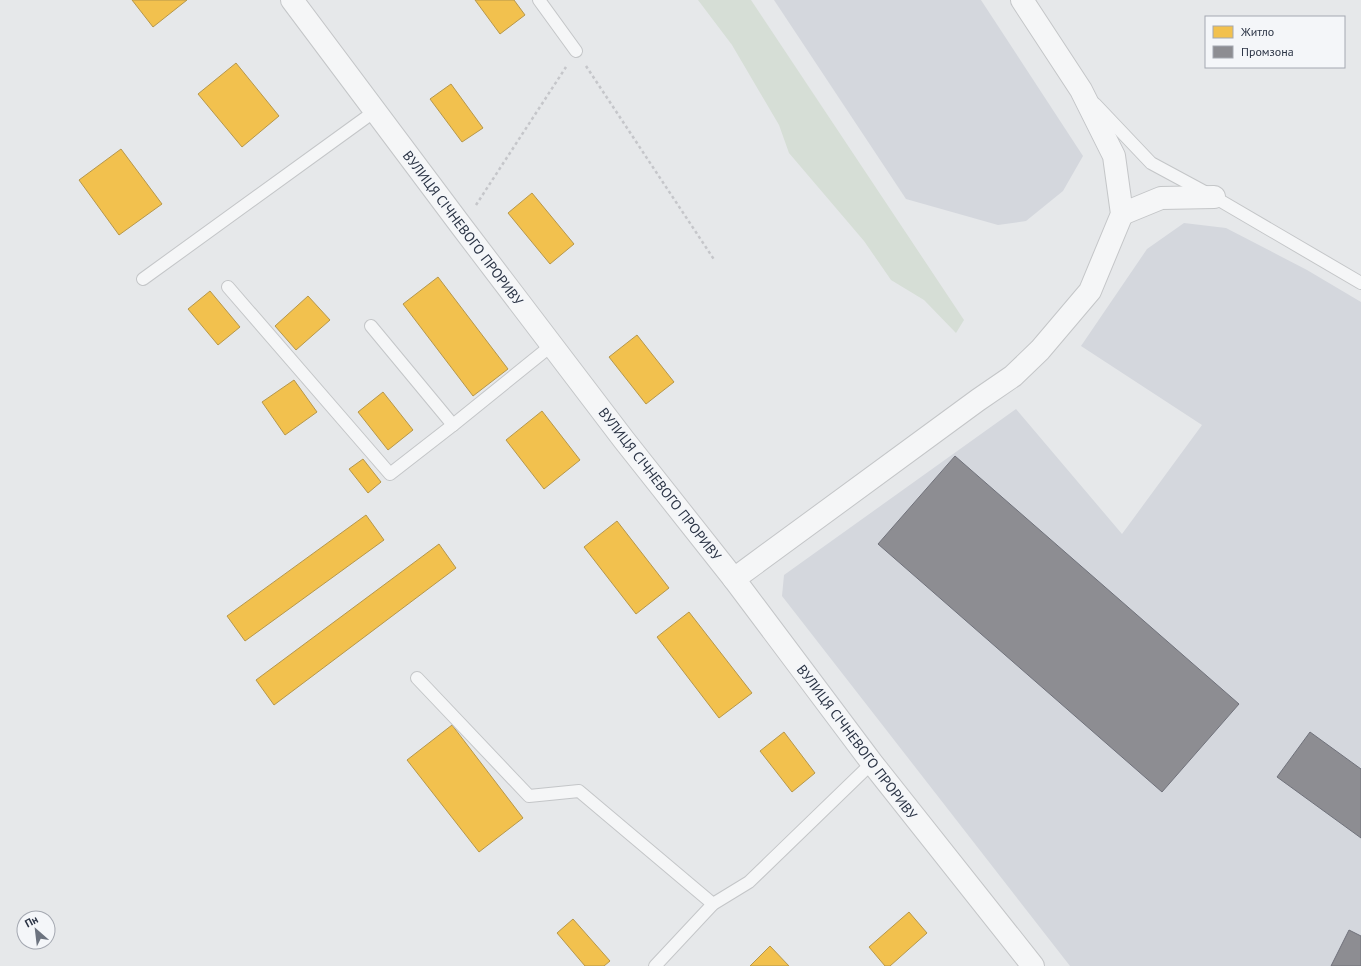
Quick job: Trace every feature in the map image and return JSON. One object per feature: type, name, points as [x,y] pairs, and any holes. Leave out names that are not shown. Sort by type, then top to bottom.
[{"type":"street","name":"ВУЛИЦЯ СІЧНЕВОГО ПРОРИВУ","points":[[292,0],[624,440],[734,579],[872,763],[1033,966]]},
{"type":"street","points":[[734,579],[1013,376],[1040,350],[1090,290],[1122,214],[1114,156],[1081,90],[1022,0]]},
{"type":"street","points":[[1122,214],[1161,198],[1214,197]]},
{"type":"lane","points":[[539,0],[576,51]]},
{"type":"lane","points":[[1081,90],[1151,163],[1214,197],[1361,283]]},
{"type":"lane","points":[[143,279],[375,111]]},
{"type":"lane","points":[[228,288],[390,474],[552,345]]},
{"type":"lane","points":[[371,326],[453,425]]},
{"type":"lane","points":[[417,678],[529,796],[578,791],[713,904]]},
{"type":"lane","points":[[655,966],[713,904],[749,882],[872,763]]},
{"type":"path","points":[[462,227],[576,51],[715,261]]},
{"type":"shaded area","points":[[698,0],[751,0],[964,320],[956,333],[924,300],[891,280],[864,241],[789,153],[779,125],[732,45]]},
{"type":"shaded area","points":[[774,0],[981,0],[1083,156],[1063,191],[1026,221],[998,225],[906,199]]},
{"type":"shaded area","points":[[1184,223],[1226,228],[1307,270],[1361,302],[1361,966],[1070,966],[782,596],[784,575],[1016,409],[1122,534],[1202,425],[1081,346],[1147,249]]},
{"type":"building: Житло","points":[[132,0],[187,0],[153,27]]},
{"type":"building: Житло","points":[[475,0],[514,0],[525,15],[500,34]]},
{"type":"building: Житло","points":[[236,63],[279,116],[242,147],[198,94]]},
{"type":"building: Житло","points":[[451,84],[483,128],[462,142],[430,99]]},
{"type":"building: Житло","points":[[121,149],[162,204],[119,235],[79,180]]},
{"type":"building: Житло","points":[[532,193],[574,244],[550,264],[508,213]]},
{"type":"building: Житло","points":[[438,277],[508,369],[473,396],[403,304]]},
{"type":"building: Житло","points":[[210,291],[240,327],[218,345],[188,309]]},
{"type":"building: Житло","points":[[308,296],[330,320],[296,350],[275,326]]},
{"type":"building: Житло","points":[[637,335],[674,382],[646,404],[609,357]]},
{"type":"building: Житло","points":[[294,380],[317,412],[285,435],[262,402]]},
{"type":"building: Житло","points":[[383,392],[413,430],[388,450],[358,412]]},
{"type":"building: Житло","points":[[542,411],[580,460],[544,489],[506,440]]},
{"type":"building: Житло","points":[[363,459],[381,482],[368,493],[349,469]]},
{"type":"building: Житло","points":[[366,515],[384,540],[245,641],[227,616]]},
{"type":"building: Житло","points":[[617,521],[669,588],[636,614],[584,547]]},
{"type":"building: Житло","points":[[439,544],[456,568],[274,705],[256,680]]},
{"type":"building: Житло","points":[[689,612],[752,693],[719,718],[657,637]]},
{"type":"building: Житло","points":[[452,725],[523,818],[479,852],[407,760]]},
{"type":"building: Житло","points":[[784,732],[815,773],[792,792],[760,751]]},
{"type":"building: Житло","points":[[909,912],[927,933],[890,966],[885,966],[869,947]]},
{"type":"building: Житло","points":[[573,919],[610,961],[604,966],[585,966],[557,933]]},
{"type":"building: Житло","points":[[770,946],[789,966],[750,966]]},
{"type":"building: Промзона","points":[[955,456],[1239,704],[1162,792],[878,544]]},
{"type":"building: Промзона","points":[[1310,732],[1361,769],[1361,838],[1277,777]]},
{"type":"building: Промзона","points":[[1349,930],[1361,936],[1361,966],[1331,966]]}]
